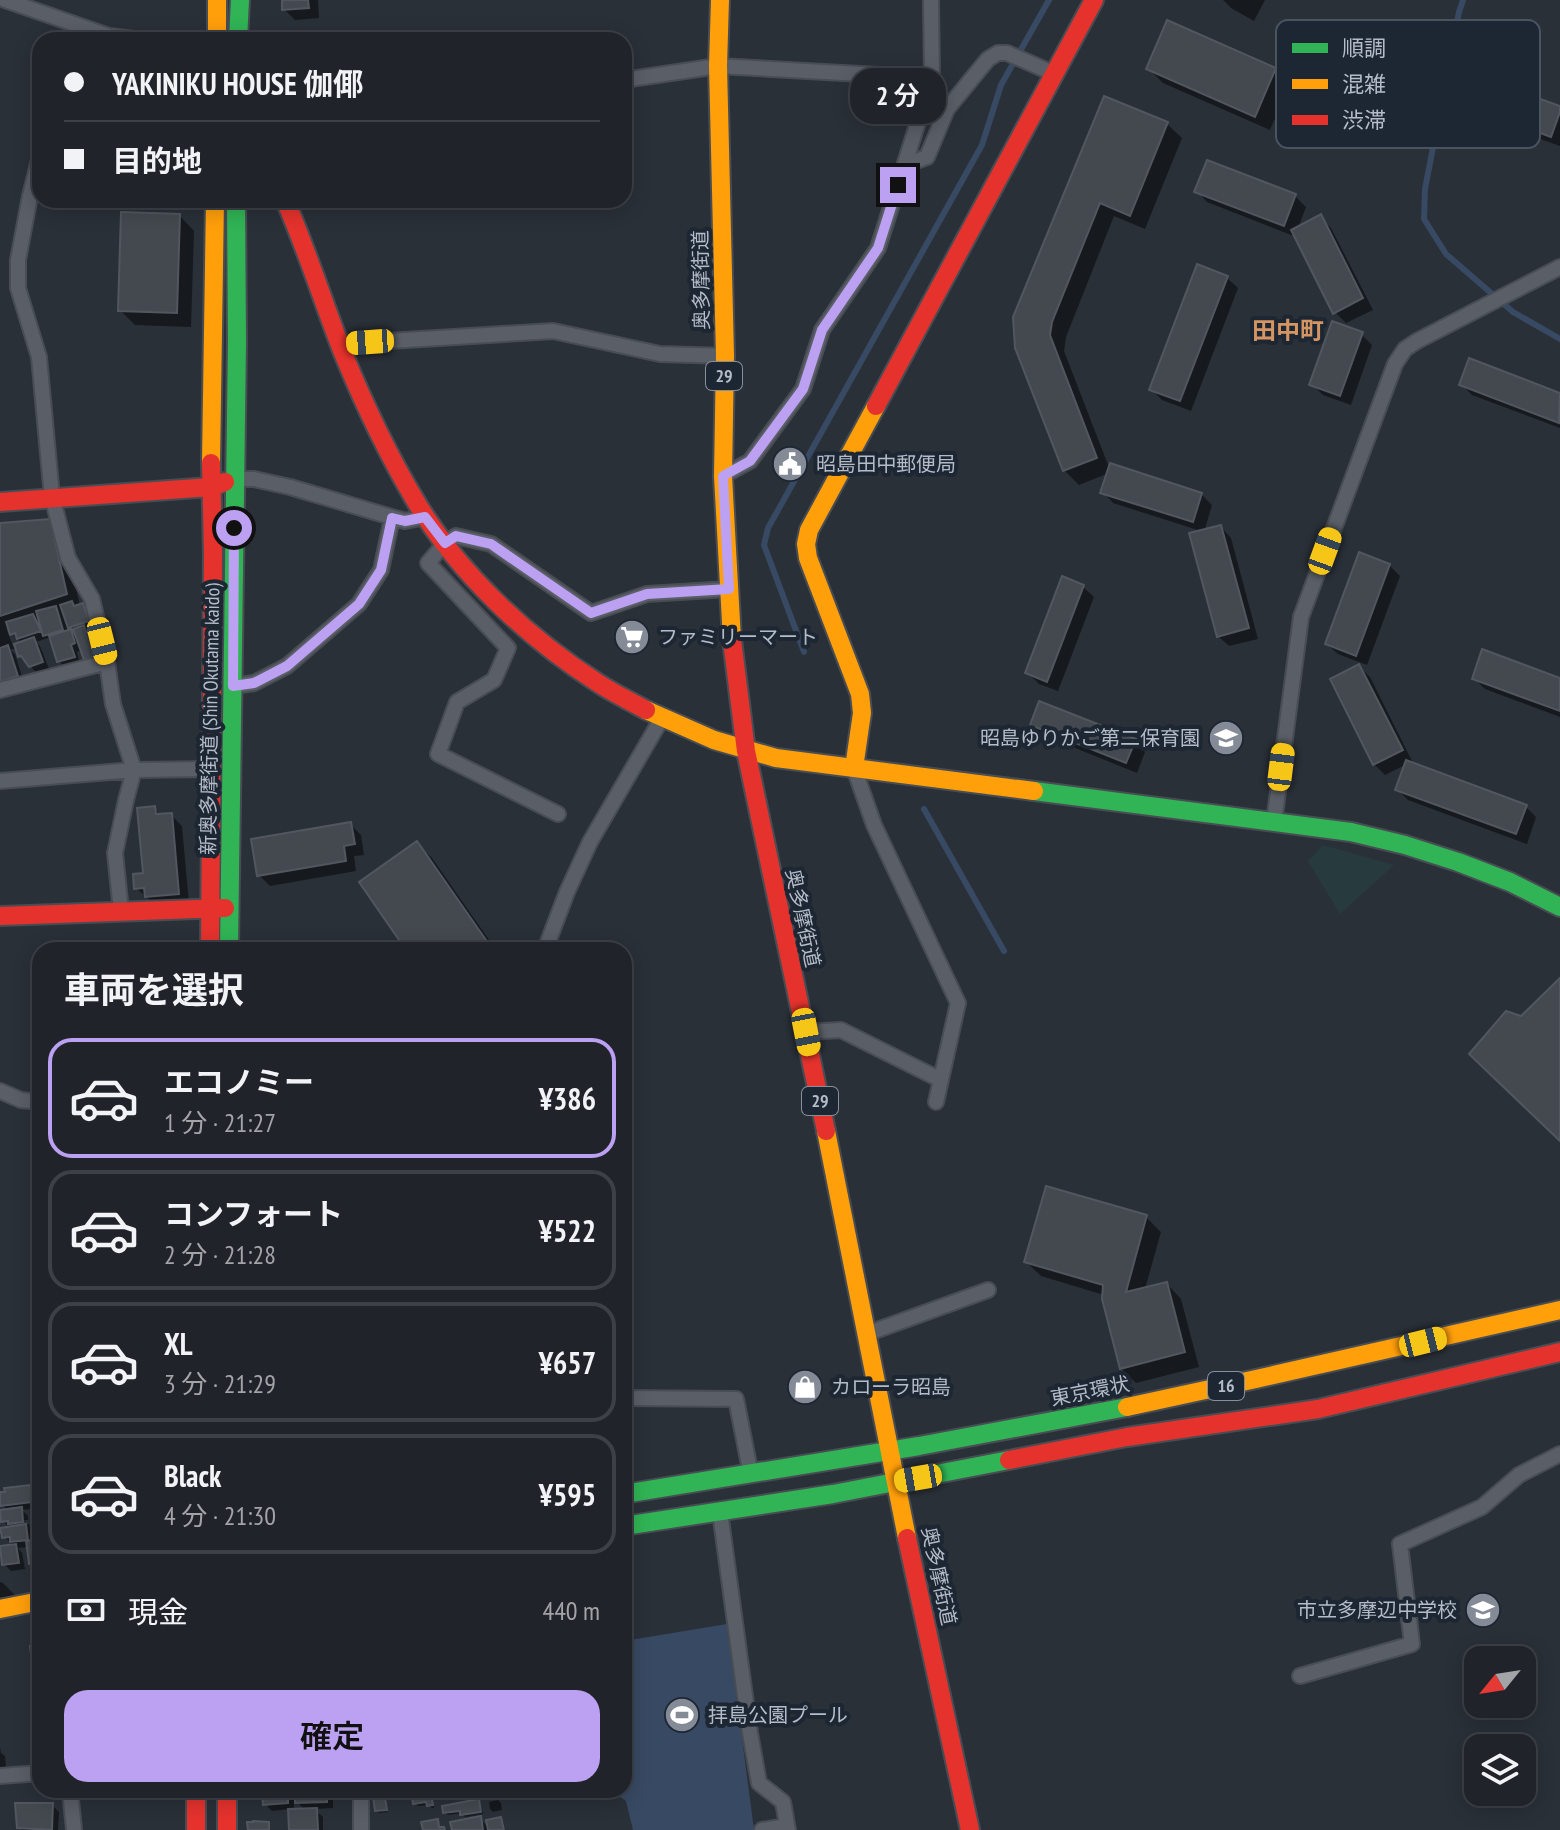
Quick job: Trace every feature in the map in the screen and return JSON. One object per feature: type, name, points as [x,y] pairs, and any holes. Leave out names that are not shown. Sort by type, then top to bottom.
[{"type":"main road","points":[[217,0],[217,32]]},
{"type":"main road","points":[[238,32],[240,0]]},
{"type":"main road","name":"奥多摩街道","points":[[720,0],[718,66],[725,356],[723,476],[732,645],[746,751],[806,1032],[889,1452],[970,1830]]},
{"type":"main road","points":[[854,768],[861,700],[808,558],[806,544],[809,530],[1094,0]]},
{"type":"main road","points":[[210,942],[215,208]]},
{"type":"main road","name":"新奥多摩街道 (Shin Okutama kaido)","points":[[229,942],[236,208]]},
{"type":"main road","points":[[288,208],[340,344],[386,450],[425,517],[476,580],[531,635],[607,689],[662,718],[746,751],[776,758],[1351,832],[1431,852],[1500,878],[1560,907]]},
{"type":"main road","points":[[0,502],[211,487],[234,479]]},
{"type":"main road","points":[[0,916],[230,908]]},
{"type":"main road","name":"東京環状","points":[[632,1493],[889,1452],[1211,1389],[1560,1310]]},
{"type":"main road","name":"16","points":[[632,1525],[897,1482],[1112,1440],[1318,1409],[1560,1352]]},
{"type":"main road","points":[[0,1609],[32,1603]]},
{"type":"main road","points":[[196,1798],[196,1830]]},
{"type":"main road","points":[[227,1798],[227,1830]]},
{"type":"street","points":[[5,0],[92,32]]},
{"type":"street","points":[[723,476],[750,461],[803,389],[822,330],[878,248],[932,78],[931,0]]},
{"type":"street","points":[[905,165],[927,157],[947,109],[988,59],[998,53],[1014,55],[1055,74]]},
{"type":"street","points":[[632,79],[718,66],[932,78]]},
{"type":"street","points":[[32,188],[18,260],[18,288],[39,357],[52,497],[68,558],[92,599],[113,704],[134,770],[115,853],[121,911]]},
{"type":"street","points":[[1274,822],[1301,617],[1395,364],[1405,349],[1417,341],[1560,267]]},
{"type":"street","points":[[340,344],[553,331],[660,354],[725,356]]},
{"type":"street","points":[[234,479],[254,479],[290,487],[405,521],[425,517]]},
{"type":"street","points":[[233,686],[254,683],[287,666],[359,604],[381,570],[392,518]]},
{"type":"street","points":[[558,814],[438,754],[457,702],[494,680],[508,648],[428,563],[445,543],[456,536],[491,544],[591,613],[647,594],[729,589]]},
{"type":"street","points":[[0,690],[107,662]]},
{"type":"street","points":[[548,942],[590,842],[662,718]]},
{"type":"street","points":[[854,768],[874,825],[958,1003],[936,1102]]},
{"type":"street","points":[[0,781],[134,770],[211,769]]},
{"type":"street","points":[[806,1032],[841,1030],[941,1080]]},
{"type":"street","points":[[0,1091],[32,1101]]},
{"type":"street","points":[[866,1334],[988,1290]]},
{"type":"street","points":[[632,1398],[736,1399],[751,1475]]},
{"type":"street","points":[[1300,1676],[1412,1644],[1400,1544],[1482,1507],[1519,1475],[1560,1454]]},
{"type":"street","points":[[720,1512],[759,1783],[783,1802],[787,1828],[762,1830]]},
{"type":"street","points":[[0,1776],[32,1774]]},
{"type":"street","points":[[71,1798],[74,1830]]},
{"type":"street","points":[[361,1798],[361,1830]]},
{"type":"green space","points":[[1323,845],[1394,865],[1340,914],[1308,861]]},
{"type":"water","name":"拝島公園プール","points":[[727,1624],[754,1830],[633,1830],[626,1801],[622,1798],[632,1798],[632,1640]]},
{"type":"building","points":[[282,0],[308,0],[309,8],[282,10]]},
{"type":"building","points":[[1167,20],[1276,68],[1255,117],[1146,69]]},
{"type":"building","points":[[1104,96],[1168,122],[1130,216],[1100,203],[1052,322],[1050,335],[1097,458],[1063,471],[1015,348],[1013,317]]},
{"type":"building","points":[[1540,99],[1560,106],[1551,137],[1540,133]]},
{"type":"building","points":[[1207,160],[1296,194],[1284,226],[1194,192]]},
{"type":"building","points":[[121,212],[180,214],[177,313],[118,311]]},
{"type":"building","points":[[1321,214],[1363,298],[1333,314],[1291,230]]},
{"type":"building","points":[[1197,264],[1228,276],[1180,401],[1149,390]]},
{"type":"building","points":[[1332,321],[1363,332],[1340,396],[1309,385]]},
{"type":"building","points":[[1469,358],[1560,393],[1559,423],[1459,385]]},
{"type":"building","points":[[1110,463],[1202,493],[1193,522],[1100,493]]},
{"type":"building","points":[[50,519],[67,594],[0,616],[0,523]]},
{"type":"building","points":[[1221,525],[1249,628],[1217,637],[1189,533]]},
{"type":"building","points":[[1359,552],[1390,564],[1356,656],[1325,644]]},
{"type":"building","points":[[1062,576],[1084,585],[1047,682],[1025,673]]},
{"type":"building","points":[[72,601],[74,606],[83,603],[89,621],[68,628],[60,605]]},
{"type":"building","points":[[56,606],[63,630],[43,636],[36,611]]},
{"type":"building","points":[[33,614],[41,631],[17,639],[15,633],[10,635],[6,622]]},
{"type":"building","points":[[84,625],[86,632],[96,628],[105,653],[84,660],[73,629]]},
{"type":"building","points":[[71,629],[75,657],[57,662],[49,636]]},
{"type":"building","points":[[34,637],[43,662],[29,667],[21,656],[18,657],[14,644]]},
{"type":"building","points":[[8,645],[18,676],[0,682],[0,648]]},
{"type":"building","points":[[1482,649],[1560,678],[1560,711],[1472,679]]},
{"type":"building","points":[[1359,664],[1403,750],[1373,765],[1330,679]]},
{"type":"building","points":[[1039,701],[1136,739],[1126,763],[1030,725]]},
{"type":"building","points":[[1406,760],[1527,805],[1516,834],[1395,790]]},
{"type":"building","points":[[155,806],[156,814],[172,813],[179,894],[145,897],[144,888],[134,889],[133,874],[143,873],[137,808]]},
{"type":"building","points":[[351,822],[355,844],[344,846],[346,861],[257,876],[251,839]]},
{"type":"building","points":[[417,841],[487,942],[400,942],[359,882]]},
{"type":"building","points":[[1560,978],[1560,1141],[1469,1054],[1506,1011],[1521,1016]]},
{"type":"building","points":[[1046,1186],[1147,1215],[1126,1292],[1167,1282],[1185,1352],[1120,1369],[1102,1299],[1103,1285],[1024,1262]]},
{"type":"building","points":[[30,1485],[32,1502],[0,1506],[0,1492],[5,1492],[4,1488]]},
{"type":"building","points":[[22,1507],[23,1522],[1,1522],[0,1510]]},
{"type":"building","points":[[26,1524],[28,1540],[10,1542],[10,1537],[2,1538],[0,1528]]},
{"type":"building","points":[[32,1540],[32,1563],[29,1564],[26,1541]]},
{"type":"building","points":[[16,1544],[19,1563],[2,1565],[0,1546]]},
{"type":"building","points":[[263,1798],[288,1798],[288,1803],[263,1805]]},
{"type":"building","points":[[295,1798],[327,1798],[327,1802],[295,1803]]},
{"type":"building","points":[[373,1798],[385,1798],[387,1810],[375,1811]]},
{"type":"building","points":[[412,1798],[432,1798],[433,1805],[427,1806],[426,1802],[413,1804]]},
{"type":"building","points":[[479,1799],[481,1812],[460,1815],[460,1811],[443,1813],[442,1806]]},
{"type":"building","points":[[15,1803],[53,1803],[52,1830],[17,1828]]},
{"type":"building","points":[[317,1808],[318,1830],[289,1830],[288,1809]]},
{"type":"building","points":[[481,1816],[483,1830],[452,1830],[450,1822]]},
{"type":"building","points":[[501,1817],[504,1830],[488,1830],[486,1820]]},
{"type":"building","points":[[438,1819],[439,1827],[445,1830],[423,1830],[421,1822]]},
{"type":"building","points":[[247,1822],[269,1822],[269,1830],[248,1830]]},
{"type":"waterway","points":[[804,652],[764,545],[768,528],[982,145],[1001,85],[1049,0]]},
{"type":"waterway","points":[[1457,20],[1463,0]]},
{"type":"waterway","points":[[1433,148],[1425,189],[1424,219],[1446,254],[1513,312],[1560,339]]},
{"type":"waterway","points":[[924,809],[1004,951]]},
{"type":"traffic: fast","points":[[238,32],[240,0]]},
{"type":"traffic: fast","points":[[229,942],[236,208]]},
{"type":"traffic: fast","points":[[1034,791],[1351,832],[1458,862],[1510,882],[1560,907]]},
{"type":"traffic: fast","points":[[632,1493],[919,1446],[1127,1407]]},
{"type":"traffic: fast","points":[[632,1525],[833,1494],[1009,1460]]},
{"type":"traffic: slow","points":[[217,0],[217,32]]},
{"type":"traffic: slow","points":[[720,0],[718,66],[725,356],[723,476],[732,640]]},
{"type":"traffic: slow","points":[[211,463],[215,208]]},
{"type":"traffic: slow","points":[[854,768],[862,713],[860,694],[808,558],[806,544],[809,530],[876,406]]},
{"type":"traffic: slow","points":[[646,710],[714,740],[776,758],[1034,791]]},
{"type":"traffic: slow","points":[[826,1131],[907,1538]]},
{"type":"traffic: slow","points":[[1127,1407],[1560,1310]]},
{"type":"traffic: slow","points":[[0,1609],[32,1603]]},
{"type":"traffic: jam","points":[[876,406],[1094,0]]},
{"type":"traffic: jam","points":[[288,208],[359,391],[395,464],[432,527],[473,578],[521,625],[604,687],[646,710]]},
{"type":"traffic: jam","points":[[210,942],[211,463]]},
{"type":"traffic: jam","points":[[0,502],[211,487],[225,482]]},
{"type":"traffic: jam","points":[[732,640],[746,751],[826,1131]]},
{"type":"traffic: jam","points":[[0,916],[225,908]]},
{"type":"traffic: jam","points":[[1009,1460],[1127,1437],[1318,1409],[1560,1352]]},
{"type":"traffic: jam","points":[[907,1538],[970,1830]]},
{"type":"traffic: jam","points":[[196,1798],[196,1830]]},
{"type":"traffic: jam","points":[[227,1798],[227,1830]]},
{"type":"place","name":"昭島田中郵便局","points":[[790,464]]},
{"type":"place","name":"ファミリーマート","points":[[632,637]]},
{"type":"place","name":"昭島ゆりかご第二保育園","points":[[1226,738]]},
{"type":"place","name":"カローラ昭島","points":[[805,1387]]},
{"type":"place","name":"市立多摩辺中学校","points":[[1483,1610]]},
{"type":"place","name":"拝島公園プール","points":[[682,1715]]},
{"type":"district","name":"田中町","points":[[1288,331]]},
{"type":"route","points":[[234,528],[233,686],[254,683],[287,666],[359,604],[381,570],[392,518],[405,521],[425,517],[445,543],[456,536],[491,544],[591,613],[647,594],[729,589],[723,476],[750,461],[803,389],[822,330],[878,248],[898,185]]}]
